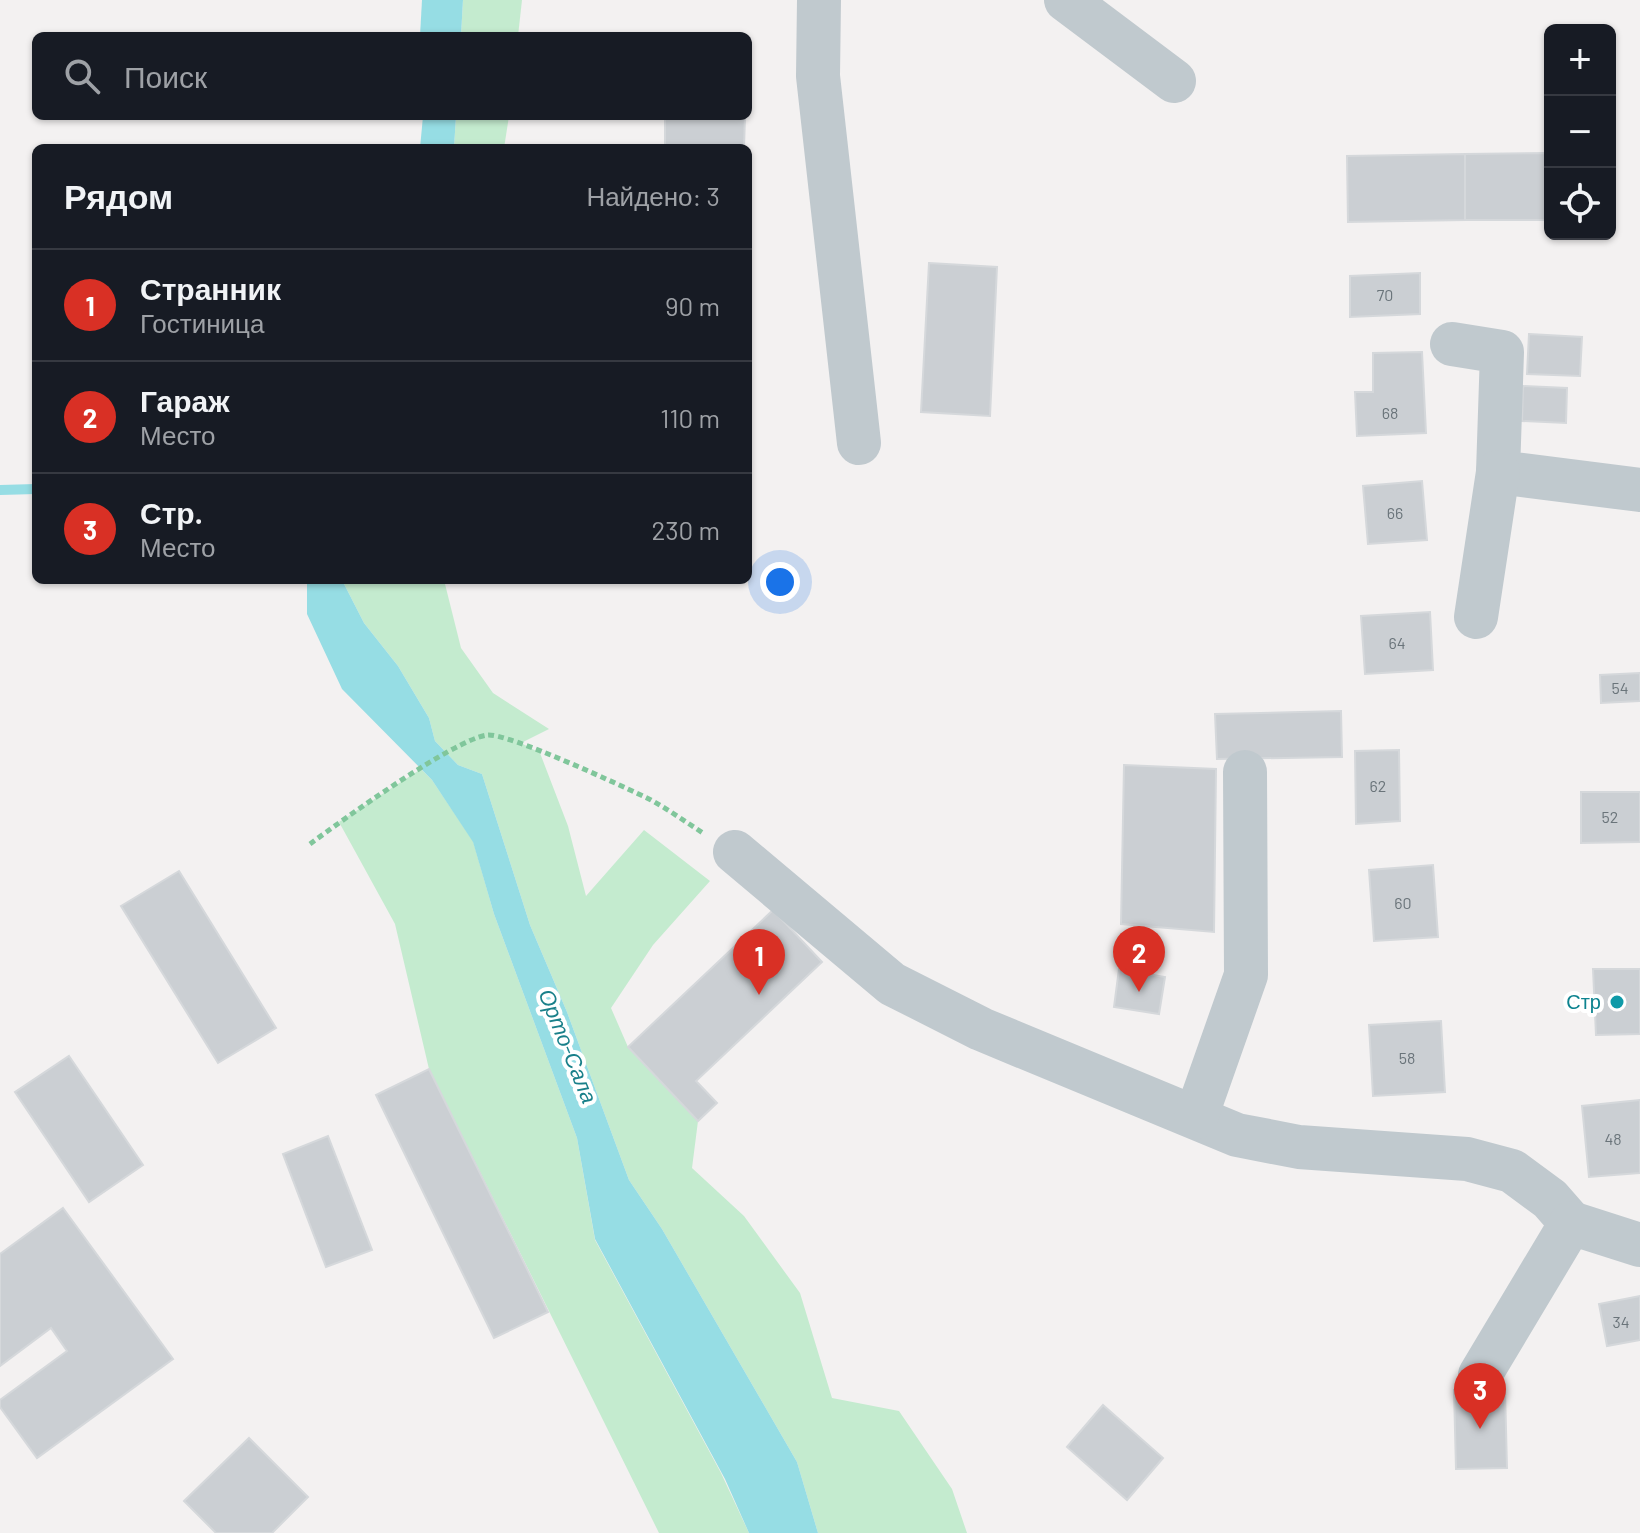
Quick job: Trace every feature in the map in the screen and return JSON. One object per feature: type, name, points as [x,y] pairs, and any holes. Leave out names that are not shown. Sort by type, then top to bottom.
[{"type":"lane","points":[[819,0],[818,76],[859,443]]},
{"type":"lane","points":[[1066,0],[1174,81]]},
{"type":"lane","points":[[1452,344],[1502,352],[1498,472],[1476,617]]},
{"type":"lane","points":[[1498,472],[1640,490]]},
{"type":"lane","points":[[1196,1117],[1246,975],[1245,772]]},
{"type":"lane","points":[[735,852],[892,984],[981,1029],[1237,1135],[1299,1147],[1467,1159],[1512,1171],[1550,1199],[1571,1223],[1640,1245]]},
{"type":"lane","points":[[1480,1375],[1571,1223]]},
{"type":"path","points":[[310,844],[401,782],[460,746],[488,734],[520,743],[651,801],[735,852]]},
{"type":"green space","points":[[463,0],[522,0],[518,32],[461,32]]},
{"type":"green space","points":[[456,120],[508,120],[505,144],[454,144]]},
{"type":"green space","points":[[344,584],[445,584],[461,648],[493,693],[549,729],[521,743],[540,753],[568,826],[586,896],[644,830],[710,881],[653,945],[611,1008],[628,1047],[698,1121],[692,1168],[744,1216],[800,1293],[832,1398],[899,1411],[952,1489],[967,1533],[818,1533],[797,1462],[662,1229],[629,1180],[567,1012],[530,925],[482,774],[458,765],[435,741],[429,718],[398,666],[364,623]]},
{"type":"green space","points":[[421,769],[432,780],[473,841],[494,914],[577,1138],[595,1240],[721,1473],[749,1533],[659,1533],[429,1069],[395,924],[339,822]]},
{"type":"water","points":[[422,0],[463,0],[461,32],[420,32]]},
{"type":"water","points":[[423,120],[456,120],[454,144],[420,144]]},
{"type":"water","name":"Орто-Сала","points":[[307,584],[344,584],[364,623],[398,666],[429,718],[435,741],[458,765],[482,774],[530,925],[567,1012],[629,1180],[662,1229],[797,1462],[818,1533],[749,1533],[725,1479],[595,1239],[577,1138],[494,914],[473,842],[432,780],[342,689],[307,614]]},
{"type":"building","points":[[665,120],[745,120],[744,144],[665,144]]},
{"type":"building","points":[[1544,153],[1544,220],[1465,220],[1465,154]]},
{"type":"building","points":[[1465,154],[1465,220],[1348,222],[1347,156]]},
{"type":"building","points":[[929,263],[997,267],[990,416],[921,412]]},
{"type":"building","points":[[1420,273],[1420,314],[1350,317],[1350,276]]},
{"type":"building","points":[[1529,334],[1582,337],[1580,376],[1527,374]]},
{"type":"building","points":[[1422,352],[1426,433],[1357,436],[1355,392],[1373,392],[1373,353]]},
{"type":"building","points":[[1523,386],[1567,388],[1566,423],[1522,421]]},
{"type":"building","points":[[1422,481],[1427,540],[1368,544],[1363,486]]},
{"type":"building","points":[[1430,612],[1433,670],[1365,674],[1361,616]]},
{"type":"building","points":[[1640,673],[1640,701],[1601,703],[1600,675]]},
{"type":"building","points":[[1341,711],[1342,757],[1217,759],[1215,714]]},
{"type":"building","points":[[1399,750],[1400,821],[1356,824],[1355,751]]},
{"type":"building","points":[[1124,765],[1216,769],[1214,932],[1121,924]]},
{"type":"building","points":[[1581,792],[1640,792],[1640,842],[1581,843]]},
{"type":"building","points":[[1433,865],[1438,937],[1374,941],[1369,870]]},
{"type":"building","points":[[179,871],[276,1028],[218,1063],[121,906]]},
{"type":"building","points":[[773,910],[822,962],[696,1081],[717,1103],[698,1121],[628,1047]]},
{"type":"building","points":[[1119,969],[1165,977],[1159,1014],[1114,1007]]},
{"type":"building","name":"Стр","points":[[1593,969],[1640,969],[1640,1034],[1596,1035]]},
{"type":"building","points":[[1441,1021],[1445,1092],[1373,1096],[1369,1025]]},
{"type":"building","points":[[69,1056],[143,1165],[89,1202],[15,1092]]},
{"type":"building","points":[[429,1069],[548,1312],[494,1338],[376,1095]]},
{"type":"building","points":[[1640,1100],[1640,1173],[1589,1177],[1582,1106]]},
{"type":"building","points":[[328,1136],[372,1250],[326,1267],[283,1154]]},
{"type":"building","points":[[63,1208],[173,1359],[37,1458],[0,1407],[0,1400],[67,1351],[51,1328],[0,1366],[0,1254]]},
{"type":"building","points":[[1640,1296],[1640,1340],[1607,1346],[1599,1304]]},
{"type":"building","points":[[1454,1390],[1505,1390],[1507,1468],[1456,1469]]},
{"type":"building","points":[[1103,1405],[1163,1458],[1127,1500],[1067,1447]]},
{"type":"building","points":[[249,1438],[308,1497],[272,1533],[216,1533],[184,1501]]},
{"type":"waterway","points":[[0,490],[32,489]]},
{"type":"place","name":"Гараж","points":[[1139,992]]},
{"type":"place","name":"Странник","points":[[759,995]]},
{"type":"place","name":"Стр","points":[[1617,1002]]},
{"type":"place","name":"Стр.","points":[[1480,1429]]}]
